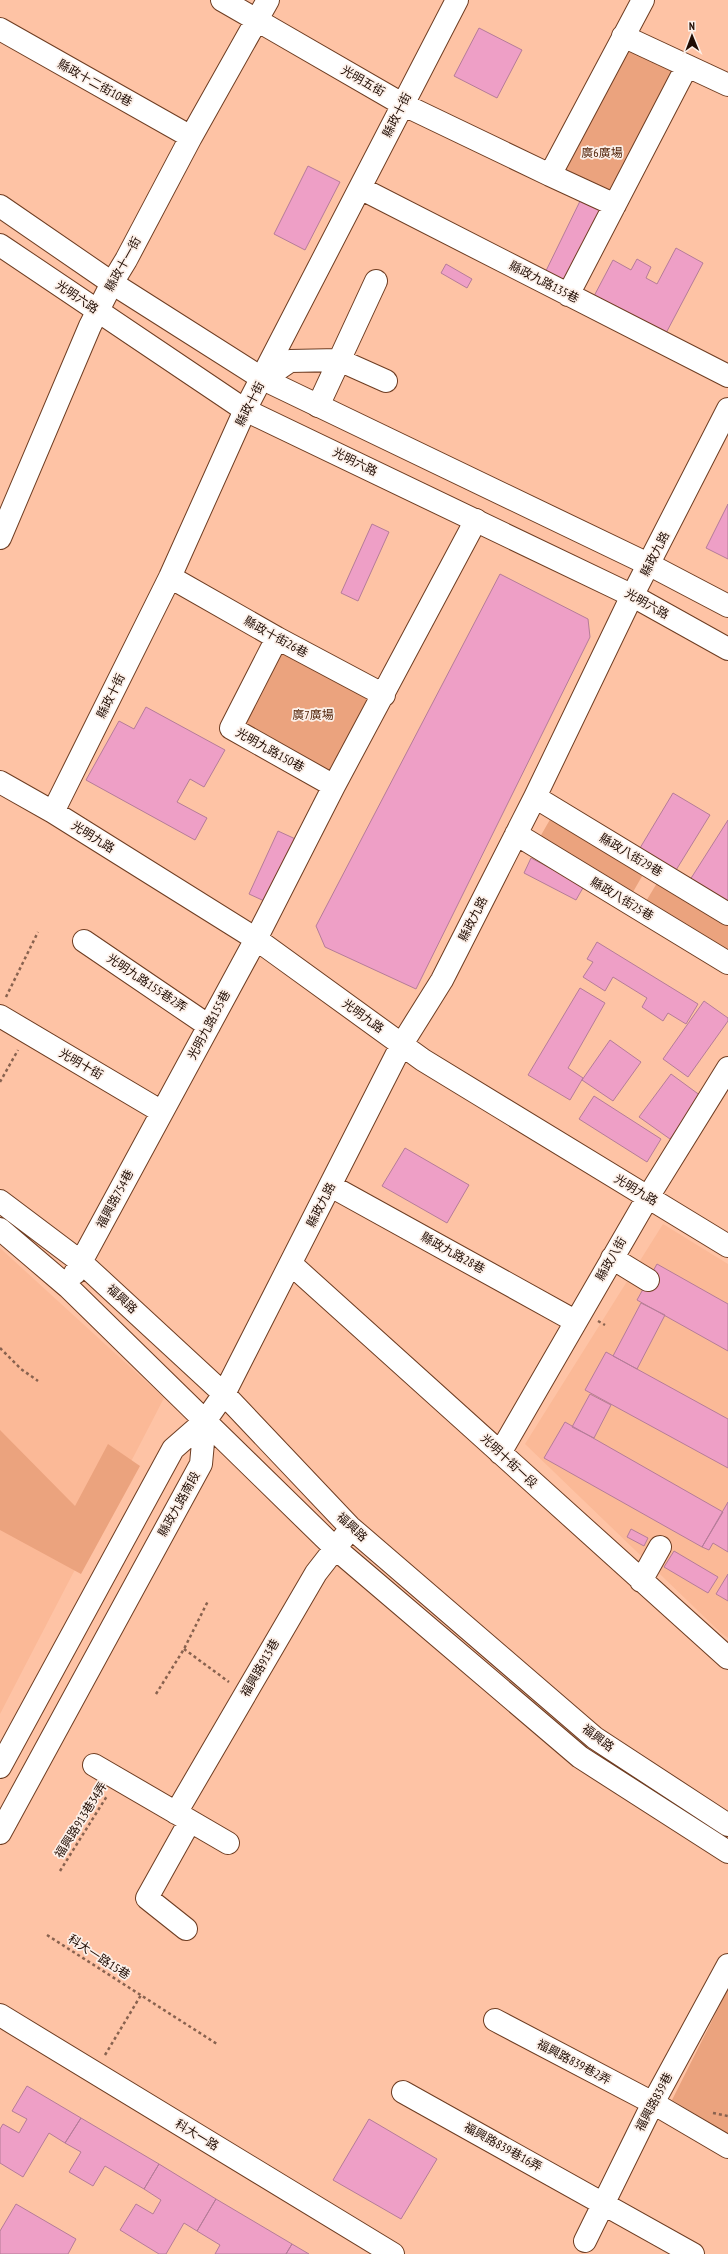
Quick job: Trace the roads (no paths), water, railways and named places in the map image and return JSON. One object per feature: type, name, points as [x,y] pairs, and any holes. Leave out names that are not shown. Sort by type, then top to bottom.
[{"type":"street","name":"光明五街","points":[[222,0],[402,104],[616,205]]},
{"type":"street","name":"縣政十一街","points":[[0,538],[112,282],[126,260],[190,137],[268,0]]},
{"type":"street","name":"縣政十街","points":[[53,812],[170,577],[245,410],[263,379],[402,104],[457,0]]},
{"type":"street","points":[[550,175],[643,0]]},
{"type":"street","name":"縣政十二街10巷","points":[[0,29],[190,137]]},
{"type":"street","points":[[623,36],[728,85]]},
{"type":"street","points":[[568,295],[687,66]]},
{"type":"street","name":"縣政九路135巷","points":[[360,188],[728,376]]},
{"type":"street","points":[[0,206],[112,282],[263,379],[650,565],[728,606]]},
{"type":"street","name":"光明六路","points":[[0,245],[245,410],[633,596],[728,649]]},
{"type":"street","points":[[318,406],[376,281]]},
{"type":"street","points":[[263,379],[290,361],[339,360],[386,381]]},
{"type":"street","name":"縣政九路","points":[[205,1421],[224,1394],[402,1044],[442,980],[728,409]]},
{"type":"street","points":[[256,939],[334,786],[384,695],[476,520]]},
{"type":"street","name":"縣政十街26巷","points":[[170,577],[277,638],[384,695]]},
{"type":"street","name":"光明九路150巷","points":[[277,638],[231,728],[334,786]]},
{"type":"street","name":"光明九路","points":[[0,782],[53,812],[256,939],[423,1060],[728,1246]]},
{"type":"street","name":"縣政八街29巷","points":[[535,797],[728,914]]},
{"type":"street","name":"縣政八街25巷","points":[[516,834],[728,964]]},
{"type":"street","name":"光明九路155巷","points":[[162,1112],[256,939]]},
{"type":"street","name":"光明九路155巷2弄","points":[[84,941],[209,1026]]},
{"type":"street","name":"光明十街","points":[[2,1010],[28,1032],[162,1112]]},
{"type":"street","name":"縣政八街","points":[[500,1453],[648,1197],[728,1068]]},
{"type":"street","name":"福興路754巷","points":[[68,1287],[162,1112]]},
{"type":"street","name":"縣政九路28巷","points":[[331,1186],[575,1321]]},
{"type":"street","name":"福興路","points":[[0,1201],[82,1262],[224,1394],[350,1527],[595,1738],[728,1825]]},
{"type":"street","name":"福興路","points":[[0,1229],[68,1287],[336,1549],[580,1757],[728,1852]]},
{"type":"street","points":[[612,1258],[648,1280]]},
{"type":"street","name":"光明十街一段","points":[[291,1264],[728,1658]]},
{"type":"street","points":[[0,1767],[173,1449],[205,1421]]},
{"type":"street","name":"縣政九路南段","points":[[0,1833],[201,1464],[205,1421]]},
{"type":"street","name":"福興路913巷","points":[[186,1929],[147,1898],[183,1817],[245,1694],[316,1573],[336,1549],[350,1527]]},
{"type":"street","points":[[641,1581],[660,1547]]},
{"type":"street","points":[[94,1765],[228,1843]]},
{"type":"street","name":"福興路839巷","points":[[585,2241],[653,2103],[728,1965]]},
{"type":"street","name":"科大一路","points":[[0,2015],[393,2254]]},
{"type":"street","name":"福興路839巷2弄","points":[[496,2020],[653,2103],[728,2147]]},
{"type":"street","name":"福興路839巷16弄","points":[[403,2092],[693,2254]]},
{"type":"park label","name":"廣6廣場","points":[[602,153]]},
{"type":"park label","name":"廣7廣場","points":[[313,715]]}]
